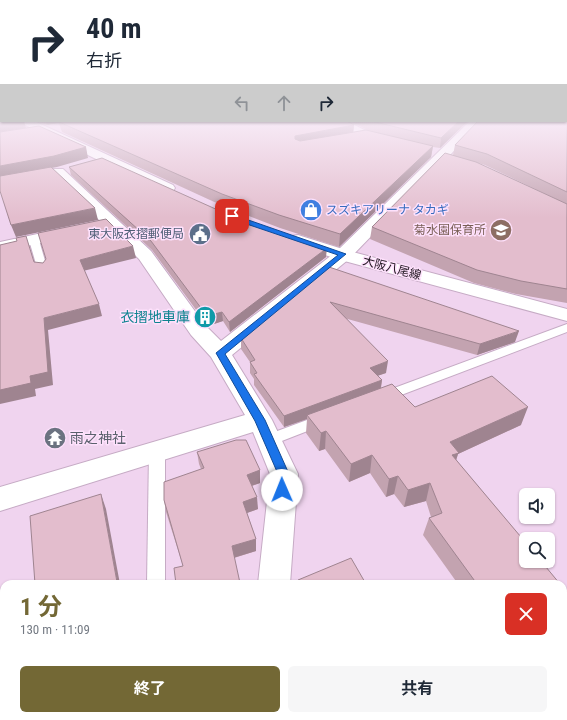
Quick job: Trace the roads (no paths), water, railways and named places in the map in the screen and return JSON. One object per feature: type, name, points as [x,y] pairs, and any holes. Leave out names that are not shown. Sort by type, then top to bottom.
[{"type":"street","points":[[90,151],[104,159],[182,194]]},
{"type":"street","points":[[220,353],[343,254],[447,151]]},
{"type":"street","points":[[87,164],[104,159]]},
{"type":"street","points":[[58,172],[99,226],[145,255],[198,330],[220,353],[264,430],[284,474],[274,580]]},
{"type":"street","points":[[0,247],[99,226]]},
{"type":"street","name":"大阪八尾線","points":[[282,235],[343,254],[567,315]]},
{"type":"street","points":[[0,500],[157,452],[264,430]]},
{"type":"lane","points":[[34,240],[43,271]]},
{"type":"lane","points":[[372,401],[567,328]]},
{"type":"lane","points":[[264,430],[335,415]]},
{"type":"lane","points":[[156,580],[157,452]]},
{"type":"place","name":"スズキアリーナ タカギ","points":[[311,210]]},
{"type":"place","name":"菊水園保育所","points":[[501,230]]},
{"type":"place","name":"東大阪衣摺郵便局","points":[[200,234]]},
{"type":"place","name":"衣摺地車庫","points":[[205,317]]},
{"type":"place","name":"雨之神社","points":[[55,438]]}]
